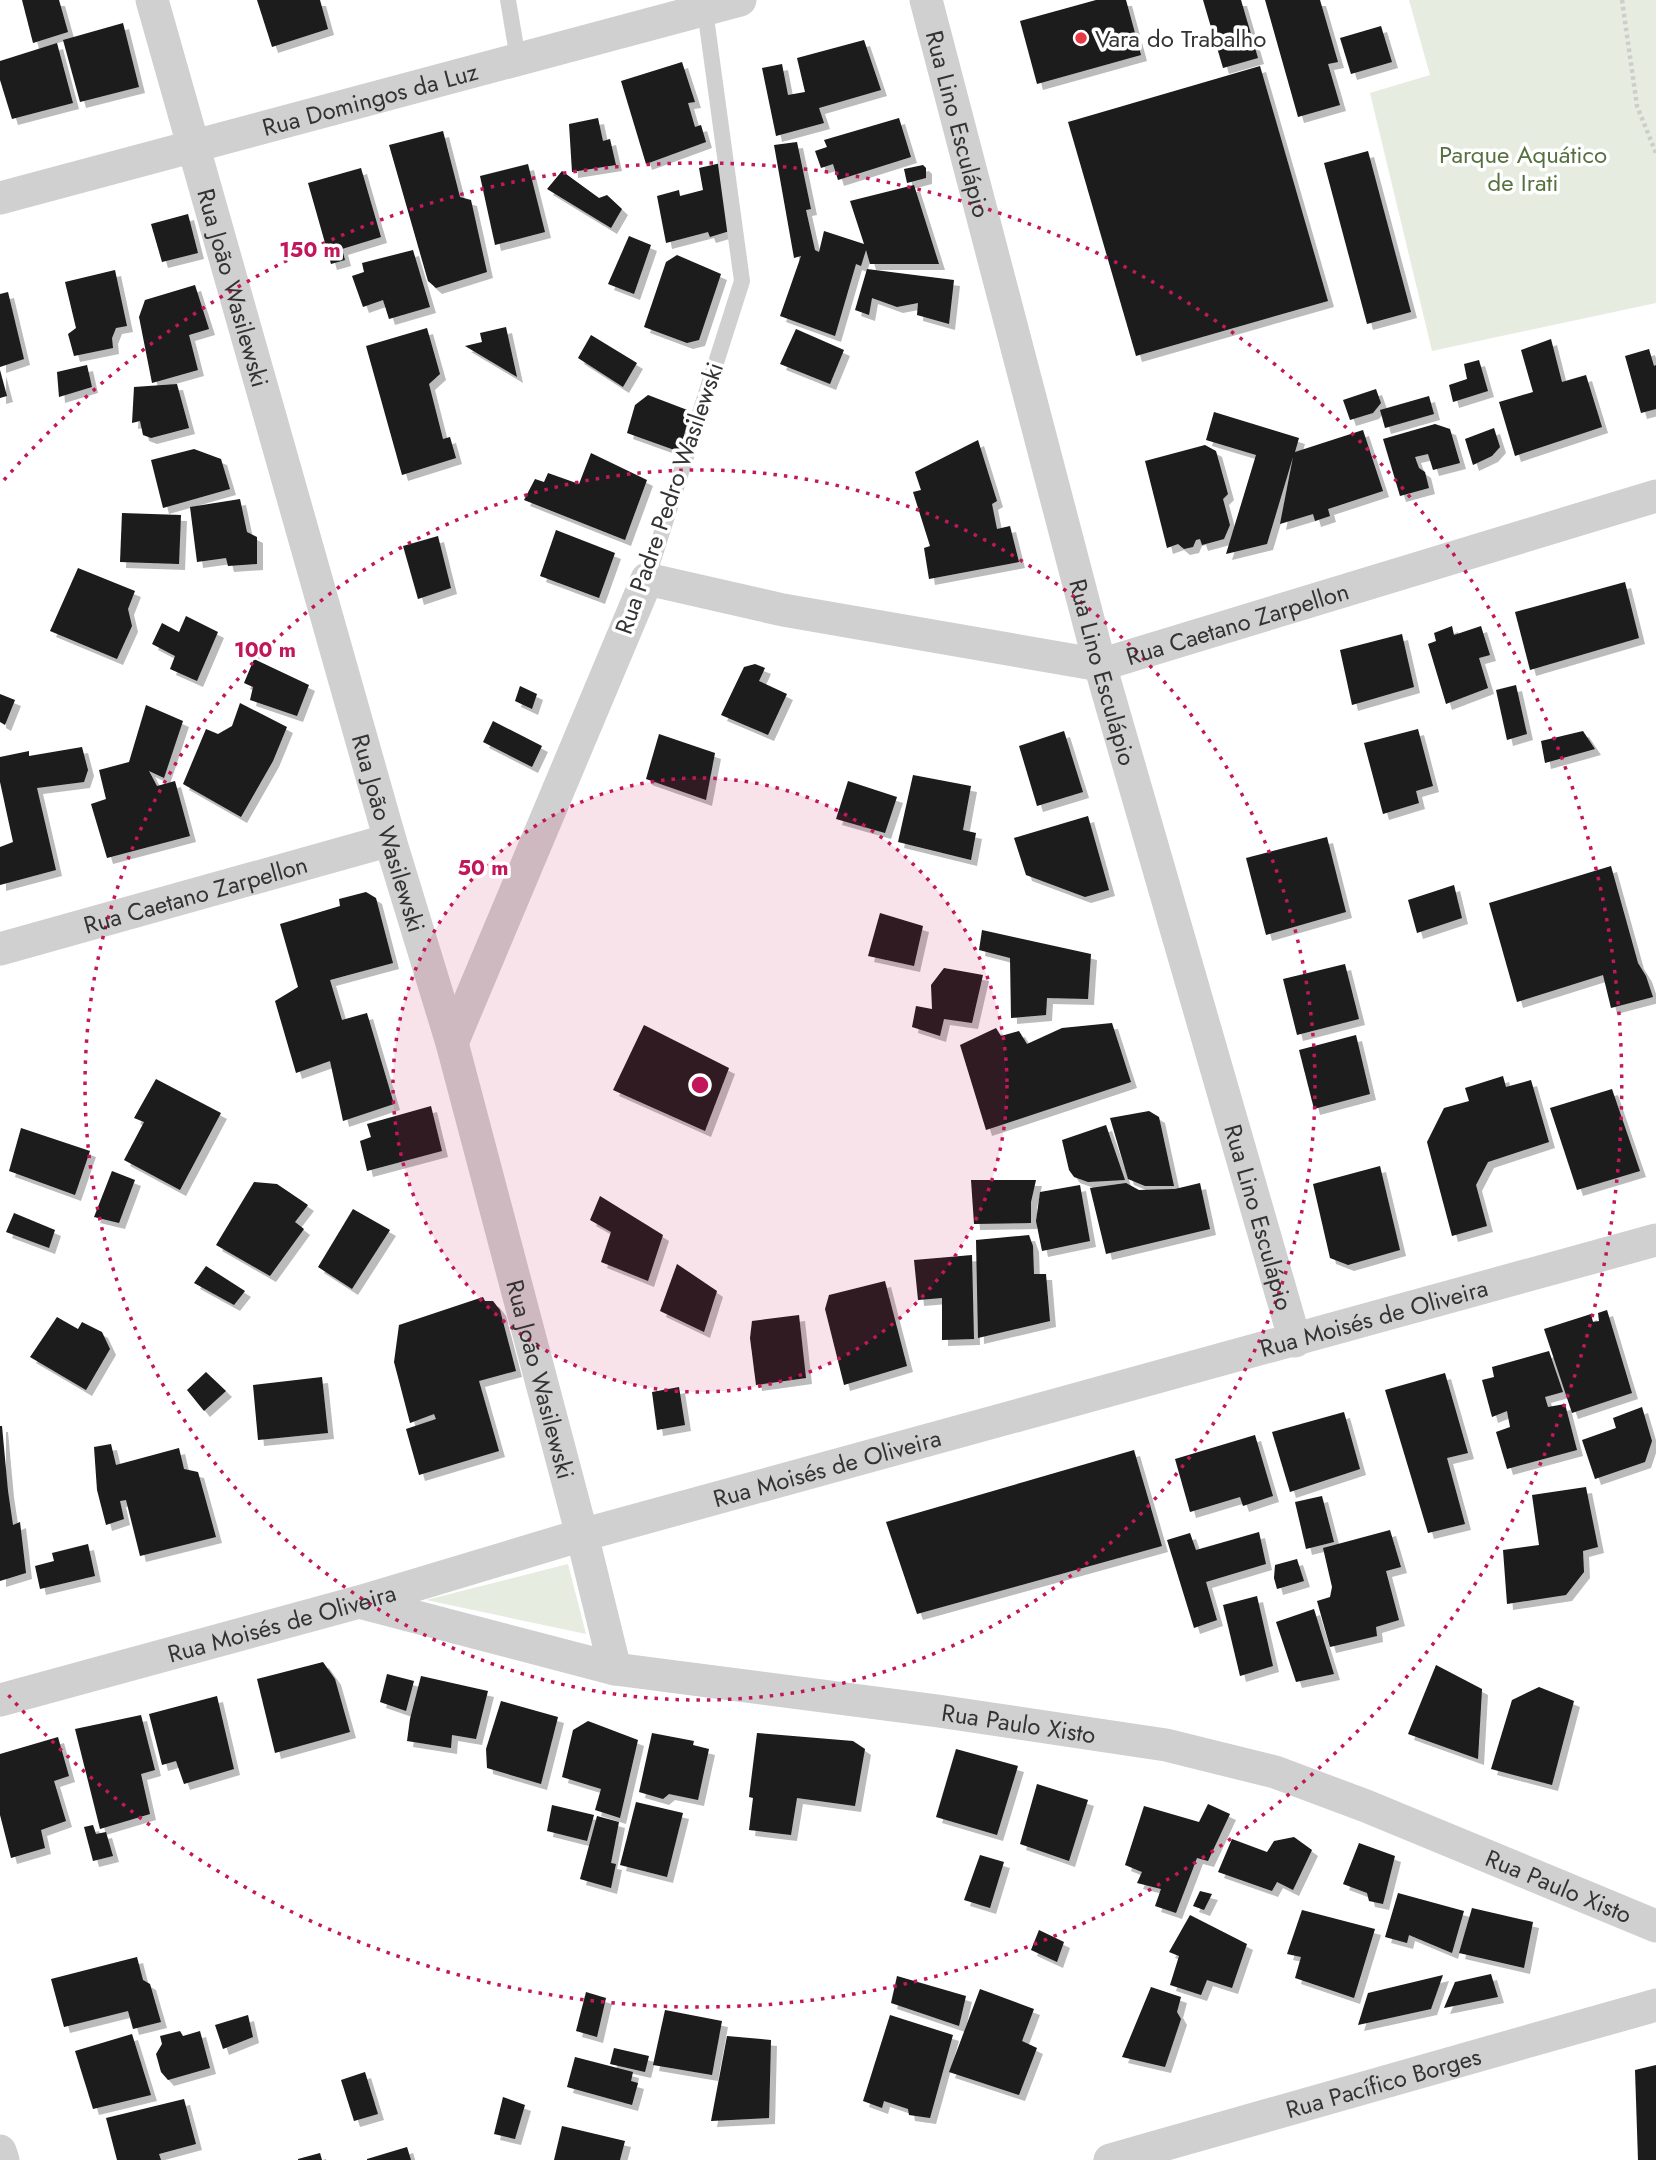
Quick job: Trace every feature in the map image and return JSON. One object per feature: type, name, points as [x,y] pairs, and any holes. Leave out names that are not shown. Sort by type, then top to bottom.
[{"type":"street","name":"Rua João Wasilewski","points":[[152,0],[390,840],[452,1043],[615,1669]]},
{"type":"street","name":"Rua Domingos da Luz","points":[[0,198],[740,0]]},
{"type":"street","name":"Rua Lino Esculápio","points":[[926,0],[1100,666],[1295,1341]]},
{"type":"street","name":"Rua Caetano Zarpellon","points":[[647,579],[783,610],[1100,666],[1656,496]]},
{"type":"street","name":"Rua Padre Pedro Wasilewski","points":[[452,1043],[647,579]]},
{"type":"street","name":"Rua Caetano Zarpellon","points":[[0,948],[390,840]]},
{"type":"street","name":"Rua Moisés de Oliveira","points":[[0,1700],[359,1602],[582,1535],[1656,1240]]},
{"type":"street","name":"Rua Paulo Xisto","points":[[359,1602],[615,1669],[938,1711],[1152,1743],[1275,1772],[1366,1806],[1656,1926]]},
{"type":"street","name":"Rua Pacífico Borges","points":[[1110,2160],[1656,2005]]},
{"type":"street","points":[[0,2151],[3,2160]]},
{"type":"lane","points":[[508,0],[518,59]]},
{"type":"lane","name":"Rua Padre Pedro Wasilewski","points":[[647,579],[742,281],[705,10]]},
{"type":"path","points":[[1622,0],[1637,106],[1656,153]]},
{"type":"green space","name":"Parque Aquático de Irati","points":[[1409,0],[1656,0],[1656,303],[1432,351],[1370,93],[1430,75]]},
{"type":"green space","points":[[568,1564],[586,1634],[426,1600]]},
{"type":"building","points":[[22,0],[59,0],[68,32],[33,43]]},
{"type":"building","points":[[257,0],[320,0],[328,29],[272,47]]},
{"type":"building","name":"Vara do Trabalho","points":[[1096,0],[1126,0],[1141,55],[1037,84],[1020,21]]},
{"type":"building","points":[[1203,0],[1241,0],[1258,58],[1223,68]]},
{"type":"building","points":[[1265,0],[1320,0],[1338,62],[1328,64],[1340,105],[1298,117]]},
{"type":"building","points":[[123,23],[139,87],[80,102],[63,40]]},
{"type":"building","points":[[1381,26],[1392,62],[1351,74],[1340,38]]},
{"type":"building","points":[[864,40],[881,90],[819,108],[824,123],[776,136],[762,68],[782,64],[788,95],[805,92],[797,58]]},
{"type":"building","points":[[57,43],[73,103],[12,119],[0,80],[0,61]]},
{"type":"building","points":[[682,62],[695,102],[688,103],[695,127],[701,125],[706,142],[646,164],[621,81]]},
{"type":"building","points":[[1260,66],[1328,301],[1136,356],[1068,122]]},
{"type":"building","points":[[598,118],[603,141],[610,139],[616,165],[572,172],[569,124]]},
{"type":"building","points":[[899,118],[911,157],[838,180],[833,164],[821,168],[815,151],[827,147],[824,140]]},
{"type":"building","points":[[443,131],[460,197],[471,200],[487,272],[436,288],[428,281],[389,145]]},
{"type":"building","points":[[797,142],[811,209],[806,210],[815,250],[819,252],[824,231],[864,244],[850,201],[914,185],[939,264],[870,264],[866,250],[861,266],[856,264],[835,336],[780,316],[801,256],[794,258],[774,145]]},
{"type":"building","points":[[1368,151],[1411,312],[1367,324],[1324,163]]},
{"type":"building","points":[[721,163],[733,230],[710,237],[708,232],[666,243],[657,196],[679,190],[680,196],[703,190],[699,168]]},
{"type":"building","points":[[528,164],[545,232],[495,245],[480,176]]},
{"type":"building","points":[[923,165],[926,168],[926,178],[907,183],[904,169]]},
{"type":"building","points":[[361,168],[381,237],[342,249],[345,260],[331,264],[308,183]]},
{"type":"building","points":[[562,171],[599,198],[607,195],[622,209],[611,228],[547,189]]},
{"type":"building","points":[[188,214],[198,253],[162,262],[151,224]]},
{"type":"building","points":[[629,236],[651,245],[634,294],[608,284]]},
{"type":"building","points":[[413,250],[430,307],[389,319],[383,300],[363,307],[352,276],[364,272],[362,263]]},
{"type":"building","points":[[677,255],[721,274],[699,340],[687,343],[644,327],[666,262]]},
{"type":"building","points":[[867,269],[954,280],[949,324],[917,315],[918,303],[897,307],[872,298],[869,315],[855,310]]},
{"type":"building","points":[[115,270],[127,326],[116,328],[112,338],[113,348],[74,356],[68,334],[76,328],[65,282]]},
{"type":"building","points":[[195,285],[209,329],[189,335],[198,370],[152,383],[139,317],[145,300]]},
{"type":"building","points":[[8,292],[24,359],[0,367],[0,294]]},
{"type":"building","points":[[506,327],[517,377],[465,346],[482,342],[480,333]]},
{"type":"building","points":[[427,328],[440,374],[429,384],[443,439],[450,437],[456,458],[402,475],[366,346]]},
{"type":"building","points":[[796,329],[844,350],[830,384],[780,364]]},
{"type":"building","points":[[591,335],[637,363],[623,387],[578,358]]},
{"type":"building","points":[[1551,339],[1562,382],[1586,375],[1602,427],[1515,456],[1499,402],[1533,392],[1521,350]]},
{"type":"building","points":[[1649,349],[1654,366],[1656,365],[1656,409],[1641,413],[1625,356]]},
{"type":"building","points":[[1479,360],[1488,391],[1453,402],[1449,385],[1467,379],[1464,364]]},
{"type":"building","points":[[87,365],[92,387],[59,397],[57,372]]},
{"type":"building","points":[[0,370],[7,396],[0,398]]},
{"type":"building","points":[[177,384],[189,428],[151,438],[143,435],[140,421],[132,423],[134,387]]},
{"type":"building","points":[[1376,389],[1381,403],[1373,413],[1350,420],[1343,400]]},
{"type":"building","points":[[648,395],[690,411],[680,452],[627,433],[635,405]]},
{"type":"building","points":[[1429,396],[1434,414],[1385,428],[1380,410]]},
{"type":"building","points":[[1214,412],[1299,438],[1295,452],[1363,430],[1383,491],[1328,509],[1330,516],[1315,521],[1313,514],[1280,524],[1293,457],[1267,544],[1226,554],[1256,455],[1206,440]]},
{"type":"building","points":[[1435,424],[1450,429],[1460,463],[1433,470],[1428,454],[1415,457],[1419,468],[1425,472],[1429,488],[1400,496],[1383,439]]},
{"type":"building","points":[[1494,428],[1500,447],[1492,456],[1473,465],[1465,439]]},
{"type":"building","points":[[978,440],[997,501],[992,504],[997,529],[1010,526],[1019,562],[929,579],[924,548],[930,546],[913,492],[921,490],[915,472]]},
{"type":"building","points":[[1205,445],[1216,451],[1228,494],[1223,499],[1230,525],[1224,539],[1202,545],[1200,539],[1196,540],[1193,547],[1184,549],[1178,544],[1167,548],[1145,461]]},
{"type":"building","points":[[194,449],[221,459],[230,489],[163,508],[151,460]]},
{"type":"building","points":[[591,453],[647,480],[625,540],[524,500],[535,479],[544,482],[548,473],[579,484]]},
{"type":"building","points":[[240,499],[247,532],[257,537],[257,564],[228,566],[226,558],[197,562],[190,507]]},
{"type":"building","points":[[122,513],[181,515],[179,564],[120,562]]},
{"type":"building","points":[[556,530],[615,553],[599,598],[540,576]]},
{"type":"building","points":[[438,536],[451,588],[418,599],[403,546]]},
{"type":"building","points":[[78,568],[135,591],[128,609],[132,626],[117,659],[50,631]]},
{"type":"building","points":[[1625,582],[1639,638],[1530,670],[1515,612]]},
{"type":"building","points":[[186,616],[218,632],[197,681],[170,669],[175,656],[152,644],[162,623],[179,632]]},
{"type":"building","points":[[1452,626],[1454,635],[1481,626],[1490,655],[1479,658],[1488,688],[1446,704],[1428,644],[1436,641],[1434,633]]},
{"type":"building","points":[[1402,634],[1414,687],[1352,705],[1340,650]]},
{"type":"building","points":[[254,659],[309,685],[297,716],[250,700],[253,687],[244,683]]},
{"type":"building","points":[[755,664],[765,668],[759,681],[787,694],[768,735],[721,715],[744,667]]},
{"type":"building","points":[[1516,685],[1527,734],[1507,740],[1496,690]]},
{"type":"building","points":[[520,686],[537,694],[532,709],[515,701]]},
{"type":"building","points":[[0,694],[15,700],[5,725],[0,722]]},
{"type":"building","points":[[240,703],[287,727],[273,761],[241,817],[183,784],[206,729],[218,734],[232,726]]},
{"type":"building","points":[[146,705],[183,721],[164,778],[149,771],[157,786],[175,781],[190,836],[107,858],[91,804],[106,799],[99,770],[129,762]]},
{"type":"building","points":[[493,721],[542,746],[532,767],[483,742]]},
{"type":"building","points":[[1418,729],[1433,786],[1416,791],[1419,803],[1383,814],[1364,743]]},
{"type":"building","points":[[1064,731],[1083,792],[1037,806],[1019,746]]},
{"type":"building","points":[[1583,731],[1595,749],[1545,763],[1541,741]]},
{"type":"building","points":[[659,734],[715,753],[706,800],[646,779]]},
{"type":"building","points":[[82,747],[88,770],[84,782],[37,788],[56,870],[0,885],[0,847],[13,842],[0,782],[0,757],[29,751],[29,756]]},
{"type":"building","points":[[913,775],[971,786],[963,830],[976,833],[971,860],[898,842]]},
{"type":"building","points":[[848,781],[897,797],[885,833],[836,819]]},
{"type":"building","points":[[1088,816],[1109,890],[1085,897],[1026,875],[1014,838]]},
{"type":"building","points":[[1327,837],[1346,912],[1266,935],[1246,858]]},
{"type":"building","points":[[1611,866],[1638,963],[1653,997],[1611,1008],[1603,975],[1517,1002],[1489,903]]},
{"type":"building","points":[[1454,885],[1462,918],[1417,933],[1408,900]]},
{"type":"building","points":[[366,892],[376,898],[393,963],[330,980],[342,1020],[367,1013],[394,1104],[343,1121],[330,1061],[296,1073],[275,1001],[298,987],[280,924],[340,906],[339,899]]},
{"type":"building","points":[[880,913],[923,926],[914,966],[868,956]]},
{"type":"building","points":[[982,930],[1091,954],[1088,999],[1047,998],[1046,1015],[1011,1018],[1010,958],[979,950]]},
{"type":"building","points":[[1345,964],[1359,1019],[1297,1035],[1283,979]]},
{"type":"building","points":[[944,968],[983,975],[972,1023],[944,1019],[940,1036],[912,1027],[916,1006],[932,1009],[931,985]]},
{"type":"building","points":[[1112,1023],[1131,1082],[986,1130],[960,1045],[996,1028],[1001,1036],[1019,1031],[1027,1044],[1062,1028]]},
{"type":"building","points":[[644,1025],[729,1068],[705,1131],[613,1090]]},
{"type":"building","points":[[1356,1035],[1370,1094],[1314,1109],[1299,1050]]},
{"type":"building","points":[[1503,1076],[1506,1087],[1531,1080],[1549,1142],[1488,1162],[1476,1185],[1487,1226],[1452,1236],[1427,1142],[1444,1108],[1469,1101],[1465,1088]]},
{"type":"building","points":[[156,1079],[221,1113],[180,1190],[124,1160],[144,1122],[134,1118]]},
{"type":"building","points":[[1612,1089],[1640,1171],[1577,1190],[1550,1108]]},
{"type":"building","points":[[431,1106],[442,1151],[367,1171],[360,1141],[371,1137],[367,1124]]},
{"type":"building","points":[[1149,1111],[1159,1117],[1174,1186],[1145,1186],[1128,1179],[1110,1118]]},
{"type":"building","points":[[1106,1125],[1125,1180],[1088,1182],[1074,1177],[1069,1170],[1062,1140]]},
{"type":"building","points":[[21,1128],[90,1151],[75,1195],[9,1171]]},
{"type":"building","points":[[1380,1166],[1400,1250],[1348,1265],[1330,1258],[1313,1184]]},
{"type":"building","points":[[112,1171],[135,1180],[119,1223],[94,1217]]},
{"type":"building","points":[[971,1180],[1036,1180],[1031,1202],[1031,1223],[974,1224]]},
{"type":"building","points":[[254,1182],[277,1184],[308,1205],[295,1222],[304,1229],[270,1276],[216,1245]]},
{"type":"building","points":[[1126,1183],[1139,1190],[1175,1189],[1200,1183],[1210,1229],[1106,1254],[1090,1188]]},
{"type":"building","points":[[1080,1185],[1090,1241],[1042,1251],[1036,1221],[1040,1192]]},
{"type":"building","points":[[600,1196],[663,1235],[648,1281],[601,1262],[611,1232],[590,1220]]},
{"type":"building","points":[[353,1209],[390,1230],[352,1289],[318,1267]]},
{"type":"building","points":[[14,1213],[55,1230],[49,1248],[6,1232]]},
{"type":"building","points":[[1029,1235],[1033,1246],[1034,1274],[1046,1274],[1050,1321],[978,1338],[976,1240]]},
{"type":"building","points":[[972,1255],[974,1339],[942,1340],[942,1298],[918,1300],[914,1260]]},
{"type":"building","points":[[677,1264],[717,1291],[704,1332],[660,1311]]},
{"type":"building","points":[[206,1266],[245,1291],[234,1305],[194,1283]]},
{"type":"building","points":[[885,1281],[907,1366],[844,1385],[825,1309],[829,1295]]},
{"type":"building","points":[[483,1297],[485,1301],[493,1301],[500,1310],[516,1371],[479,1381],[499,1451],[419,1475],[406,1429],[436,1419],[434,1414],[410,1423],[394,1362],[399,1325]]},
{"type":"building","points":[[1607,1310],[1632,1393],[1572,1413],[1544,1329],[1591,1314],[1593,1322],[1599,1321],[1598,1313]]},
{"type":"building","points":[[799,1315],[806,1378],[756,1385],[750,1338],[752,1321]]},
{"type":"building","points":[[57,1317],[78,1329],[82,1322],[102,1332],[110,1349],[86,1390],[30,1357]]},
{"type":"building","points":[[1549,1351],[1563,1392],[1545,1397],[1548,1407],[1565,1404],[1577,1450],[1507,1469],[1496,1432],[1510,1427],[1507,1411],[1492,1417],[1482,1380],[1494,1377],[1492,1367]]},
{"type":"building","points":[[206,1372],[226,1391],[204,1411],[187,1390]]},
{"type":"building","points":[[1445,1373],[1468,1453],[1447,1458],[1465,1524],[1428,1533],[1385,1390]]},
{"type":"building","points":[[322,1377],[328,1433],[258,1440],[253,1385]]},
{"type":"building","points":[[679,1387],[685,1425],[657,1430],[652,1392]]},
{"type":"building","points":[[1642,1407],[1652,1441],[1645,1462],[1595,1479],[1582,1440],[1616,1428],[1613,1418]]},
{"type":"building","points":[[1344,1412],[1360,1469],[1290,1492],[1272,1432]]},
{"type":"building","points":[[0,1426],[13,1525],[20,1522],[26,1573],[0,1581]]},
{"type":"building","points":[[1255,1435],[1273,1496],[1243,1506],[1240,1497],[1190,1512],[1175,1459]]},
{"type":"building","points":[[111,1444],[116,1465],[179,1448],[184,1469],[198,1472],[216,1537],[140,1556],[126,1500],[120,1501],[124,1519],[106,1525],[97,1490],[94,1447]]},
{"type":"building","points":[[1134,1450],[1162,1546],[917,1614],[886,1522]]},
{"type":"building","points":[[1586,1487],[1598,1547],[1583,1551],[1584,1572],[1566,1595],[1507,1604],[1503,1550],[1539,1545],[1532,1495]]},
{"type":"building","points":[[1322,1496],[1334,1542],[1306,1549],[1295,1502]]},
{"type":"building","points":[[1390,1530],[1401,1567],[1386,1571],[1399,1620],[1376,1627],[1377,1636],[1330,1647],[1317,1601],[1330,1597],[1332,1587],[1323,1548]]},
{"type":"building","points":[[1259,1532],[1266,1564],[1206,1582],[1217,1620],[1194,1628],[1167,1540],[1190,1533],[1196,1550]]},
{"type":"building","points":[[88,1544],[95,1576],[40,1589],[35,1566],[54,1561],[52,1553]]},
{"type":"building","points":[[1297,1559],[1304,1581],[1277,1589],[1275,1565]]},
{"type":"building","points":[[1257,1596],[1273,1666],[1240,1676],[1223,1605]]},
{"type":"building","points":[[1314,1609],[1334,1674],[1296,1682],[1276,1622]]},
{"type":"building","points":[[323,1662],[335,1679],[350,1732],[275,1753],[257,1679]]},
{"type":"building","points":[[1436,1665],[1482,1689],[1478,1759],[1408,1734]]},
{"type":"building","points":[[387,1674],[414,1681],[406,1711],[380,1702]]},
{"type":"building","points":[[421,1676],[488,1691],[476,1739],[452,1735],[451,1748],[407,1741]]},
{"type":"building","points":[[1539,1687],[1574,1701],[1552,1785],[1491,1769],[1512,1700]]},
{"type":"building","points":[[217,1696],[234,1769],[184,1784],[176,1761],[162,1765],[149,1714]]},
{"type":"building","points":[[501,1701],[558,1717],[541,1784],[487,1768],[486,1749]]},
{"type":"building","points":[[141,1715],[155,1770],[141,1774],[150,1814],[100,1829],[75,1729]]},
{"type":"building","points":[[588,1721],[638,1740],[620,1818],[595,1810],[601,1789],[562,1777],[573,1730]]},
{"type":"building","points":[[652,1733],[694,1741],[693,1745],[709,1749],[698,1800],[669,1794],[663,1799],[639,1792]]},
{"type":"building","points":[[757,1733],[853,1741],[865,1749],[855,1806],[797,1798],[791,1835],[749,1830],[753,1798],[749,1797]]},
{"type":"building","points":[[58,1737],[69,1776],[54,1781],[66,1821],[41,1830],[45,1848],[11,1858],[0,1815],[0,1754]]},
{"type":"building","points":[[956,1749],[1018,1766],[997,1835],[936,1817]]},
{"type":"building","points":[[1037,1784],[1088,1800],[1069,1861],[1020,1844]]},
{"type":"building","points":[[636,1802],[683,1813],[667,1877],[620,1865]]},
{"type":"building","points":[[1208,1804],[1230,1814],[1208,1861],[1197,1858],[1176,1913],[1155,1906],[1161,1889],[1137,1883],[1142,1872],[1125,1865],[1144,1806],[1199,1822]]},
{"type":"building","points":[[552,1805],[594,1815],[587,1841],[547,1831]]},
{"type":"building","points":[[597,1816],[619,1822],[611,1863],[616,1864],[611,1888],[580,1879]]},
{"type":"building","points":[[93,1825],[96,1834],[106,1832],[113,1856],[93,1861],[84,1827]]},
{"type":"building","points":[[1294,1837],[1312,1850],[1293,1890],[1277,1882],[1272,1891],[1218,1872],[1232,1839],[1267,1852],[1274,1841]]},
{"type":"building","points":[[1359,1843],[1395,1856],[1383,1904],[1369,1901],[1367,1893],[1343,1884]]},
{"type":"building","points":[[980,1855],[1004,1862],[990,1908],[964,1900]]},
{"type":"building","points":[[1200,1891],[1212,1894],[1204,1910],[1193,1906]]},
{"type":"building","points":[[1398,1893],[1464,1911],[1452,1953],[1409,1935],[1407,1943],[1385,1937]]},
{"type":"building","points":[[1472,1908],[1533,1922],[1524,1968],[1459,1953]]},
{"type":"building","points":[[1302,1910],[1375,1929],[1354,1998],[1295,1978],[1301,1957],[1287,1954]]},
{"type":"building","points":[[1190,1915],[1247,1944],[1232,1988],[1207,1980],[1201,1995],[1170,1985],[1179,1956],[1169,1952]]},
{"type":"building","points":[[1039,1930],[1064,1942],[1057,1962],[1031,1950]]},
{"type":"building","points":[[137,1957],[143,1980],[150,1984],[161,2022],[133,2029],[128,2011],[64,2027],[51,1979]]},
{"type":"building","points":[[1491,1974],[1498,1997],[1444,2008],[1455,1982]]},
{"type":"building","points":[[1443,1975],[1431,2009],[1358,2025],[1368,1993]]},
{"type":"building","points":[[897,1976],[966,1996],[959,2026],[891,2003]]},
{"type":"building","points":[[1151,1987],[1181,1997],[1177,2012],[1181,2019],[1165,2067],[1122,2057]]},
{"type":"building","points":[[980,1989],[1034,2009],[1022,2041],[1037,2048],[1019,2095],[949,2072]]},
{"type":"building","points":[[586,1992],[606,1998],[597,2037],[576,2031]]},
{"type":"building","points":[[665,2010],[722,2021],[712,2075],[653,2065]]},
{"type":"building","points":[[248,2015],[253,2037],[223,2049],[215,2025]]},
{"type":"building","points":[[890,2015],[953,2035],[930,2118],[909,2115],[908,2109],[884,2101],[882,2108],[863,2101]]},
{"type":"building","points":[[180,2031],[183,2036],[200,2031],[210,2068],[168,2080],[161,2072],[156,2054],[162,2044],[160,2036]]},
{"type":"building","points":[[132,2034],[151,2095],[93,2109],[75,2051]]},
{"type":"building","points":[[727,2036],[771,2040],[769,2118],[711,2121]]},
{"type":"building","points":[[614,2048],[649,2056],[645,2072],[610,2064]]},
{"type":"building","points":[[575,2057],[633,2072],[631,2081],[638,2083],[632,2105],[567,2087]]},
{"type":"building","points":[[1656,2065],[1656,2160],[1638,2160],[1635,2070]]},
{"type":"building","points":[[365,2072],[378,2114],[354,2121],[341,2080]]},
{"type":"building","points":[[503,2097],[525,2105],[515,2139],[494,2134]]},
{"type":"building","points":[[184,2099],[196,2144],[159,2154],[161,2160],[117,2160],[106,2118]]},
{"type":"building","points":[[562,2126],[625,2141],[620,2160],[554,2160]]},
{"type":"building","points":[[407,2147],[411,2160],[367,2160],[367,2159]]},
{"type":"building","points":[[320,2153],[322,2160],[298,2160],[298,2159]]},
{"type":"place","name":"Vara do Trabalho","points":[[1081,38]]}]
